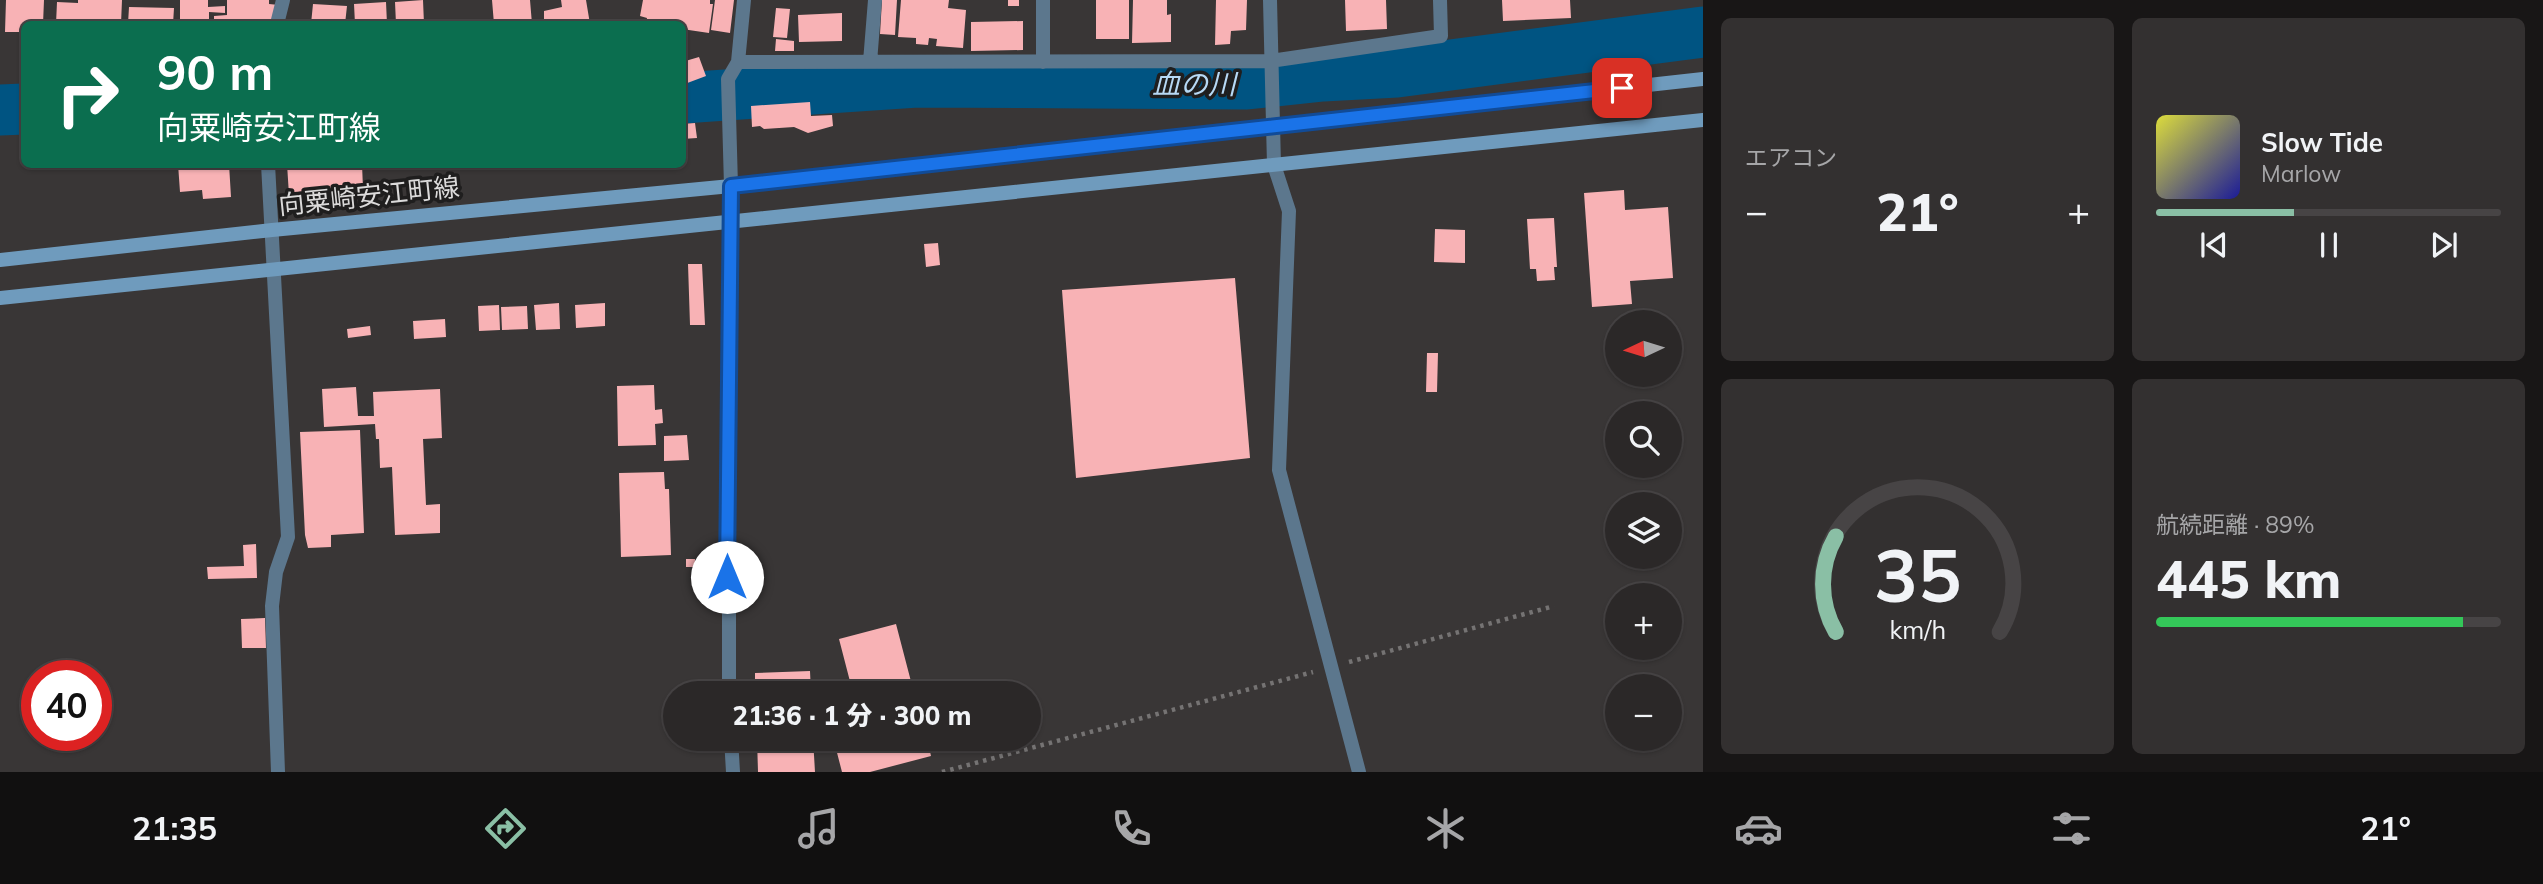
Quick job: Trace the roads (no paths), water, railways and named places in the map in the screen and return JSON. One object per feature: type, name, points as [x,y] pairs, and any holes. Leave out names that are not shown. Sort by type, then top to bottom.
[{"type":"main road","name":"向粟崎安江町線","points":[[0,260],[272,230],[731,186],[1703,79]]},
{"type":"main road","points":[[0,298],[272,272],[1703,120]]},
{"type":"street","points":[[278,21],[283,0]]},
{"type":"street","points":[[729,681],[731,186],[727,108],[728,79],[738,62],[744,0]]},
{"type":"street","points":[[870,62],[875,0]]},
{"type":"street","points":[[1043,0],[1043,62]]},
{"type":"street","points":[[1270,0],[1274,164],[1289,211],[1279,470],[1359,772]]},
{"type":"street","points":[[738,62],[1270,62],[1441,36],[1440,0]]},
{"type":"street","points":[[268,168],[288,537],[276,572],[272,606],[278,772]]},
{"type":"street","points":[[732,751],[733,772]]},
{"type":"waterway","name":"血の川","points":[[686,98],[917,82],[1247,84],[1397,72],[1703,32]]},
{"type":"waterway","name":"血の川","points":[[0,110],[21,109]]}]
